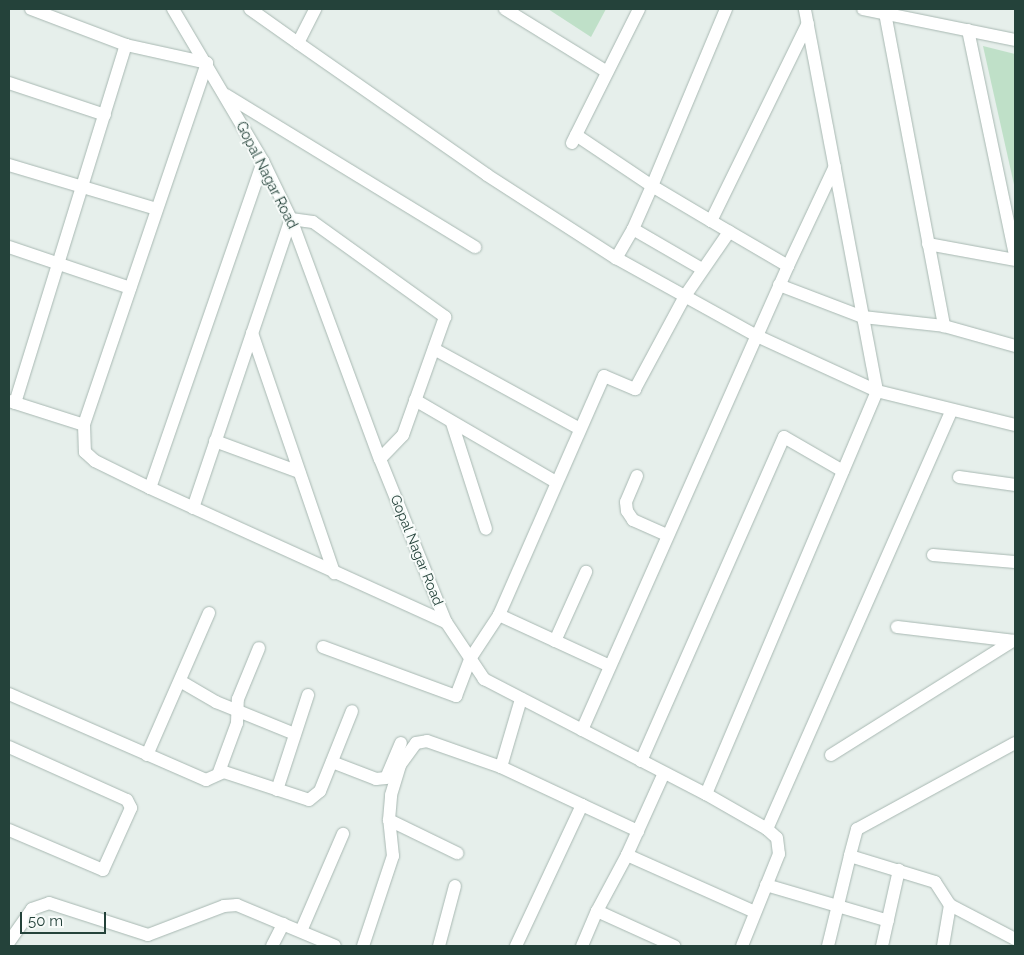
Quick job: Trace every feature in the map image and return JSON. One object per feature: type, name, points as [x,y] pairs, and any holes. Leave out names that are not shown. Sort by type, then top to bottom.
[{"type":"street","points":[[31,9],[126,45],[207,63],[84,425],[85,452],[95,461],[150,488],[334,573],[446,622]]},
{"type":"street","name":"Gopal Nagar Road","points":[[173,9],[207,63],[263,162],[291,219],[380,459],[446,622],[484,679],[706,794],[767,829]]},
{"type":"street","points":[[250,9],[487,175],[616,258],[757,336],[877,391],[1015,425]]},
{"type":"street","points":[[298,43],[315,9]]},
{"type":"street","points":[[505,9],[608,72]]},
{"type":"street","points":[[640,9],[574,139],[788,266]]},
{"type":"street","points":[[616,258],[634,229],[726,9]]},
{"type":"street","points":[[706,794],[877,391],[805,9]]},
{"type":"street","points":[[863,9],[1015,40]]},
{"type":"street","points":[[885,13],[944,326]]},
{"type":"street","points":[[710,221],[808,22]]},
{"type":"street","points":[[968,30],[1015,254]]},
{"type":"street","points":[[84,425],[12,402],[58,265],[126,45]]},
{"type":"street","points":[[9,83],[105,115]]},
{"type":"street","points":[[224,93],[475,247]]},
{"type":"street","points":[[150,488],[263,162]]},
{"type":"street","points":[[9,165],[157,209]]},
{"type":"street","points":[[582,730],[779,285],[835,166]]},
{"type":"street","points":[[193,508],[291,219],[313,222],[445,317],[403,435],[380,459]]},
{"type":"street","points":[[634,229],[702,269]]},
{"type":"street","points":[[324,647],[451,697],[458,693],[470,659],[499,615],[604,376],[635,389],[685,296],[729,232]]},
{"type":"street","points":[[928,244],[1015,260]]},
{"type":"street","points":[[9,247],[130,288]]},
{"type":"street","points":[[779,285],[863,317],[944,326],[1015,346]]},
{"type":"street","points":[[252,333],[334,573]]},
{"type":"street","points":[[434,349],[580,429]]},
{"type":"street","points":[[415,400],[556,482]]},
{"type":"street","points":[[742,946],[780,844],[767,829],[952,410]]},
{"type":"street","points":[[452,423],[486,529]]},
{"type":"street","points":[[642,761],[784,437],[843,471]]},
{"type":"street","points":[[215,441],[299,472]]},
{"type":"street","points":[[637,476],[626,502],[627,511],[633,520],[667,536]]},
{"type":"street","points":[[959,477],[1015,485]]},
{"type":"street","points":[[933,555],[1015,562]]},
{"type":"street","points":[[555,641],[586,572]]},
{"type":"street","points":[[148,755],[209,612]]},
{"type":"street","points":[[499,615],[610,666]]},
{"type":"street","points":[[897,628],[1014,641]]},
{"type":"street","points":[[831,754],[1014,641]]},
{"type":"street","points":[[9,694],[206,780],[220,772],[238,711],[238,700],[259,648]]},
{"type":"street","points":[[180,681],[238,711],[295,734]]},
{"type":"street","points":[[277,790],[308,695]]},
{"type":"street","points":[[500,767],[521,699]]},
{"type":"street","points":[[220,772],[313,800],[320,791],[352,712]]},
{"type":"street","points":[[363,946],[393,856],[389,820],[391,795],[400,765],[416,743],[427,741],[500,767],[638,830]]},
{"type":"street","points":[[828,946],[857,829],[1015,742]]},
{"type":"street","points":[[332,762],[376,779],[386,778],[401,743]]},
{"type":"street","points":[[9,747],[128,800],[131,808],[104,870],[9,830]]},
{"type":"street","points":[[582,946],[597,911],[627,855],[664,773]]},
{"type":"street","points":[[516,946],[582,805]]},
{"type":"street","points":[[389,820],[457,853]]},
{"type":"street","points":[[301,931],[343,834]]},
{"type":"street","points":[[627,855],[754,912]]},
{"type":"street","points":[[850,856],[935,882],[950,905],[1015,939]]},
{"type":"street","points":[[882,946],[899,870]]},
{"type":"street","points":[[766,885],[888,921]]},
{"type":"street","points":[[439,946],[455,886]]},
{"type":"street","points":[[9,942],[32,909],[49,903],[148,936],[224,906],[236,905],[335,946]]},
{"type":"street","points":[[943,946],[950,905]]},
{"type":"street","points":[[597,911],[674,946]]},
{"type":"street","points":[[272,946],[283,924]]},
{"type":"green space","points":[[548,9],[606,9],[591,37]]},
{"type":"green space","points":[[983,46],[1015,54],[1015,189]]}]
